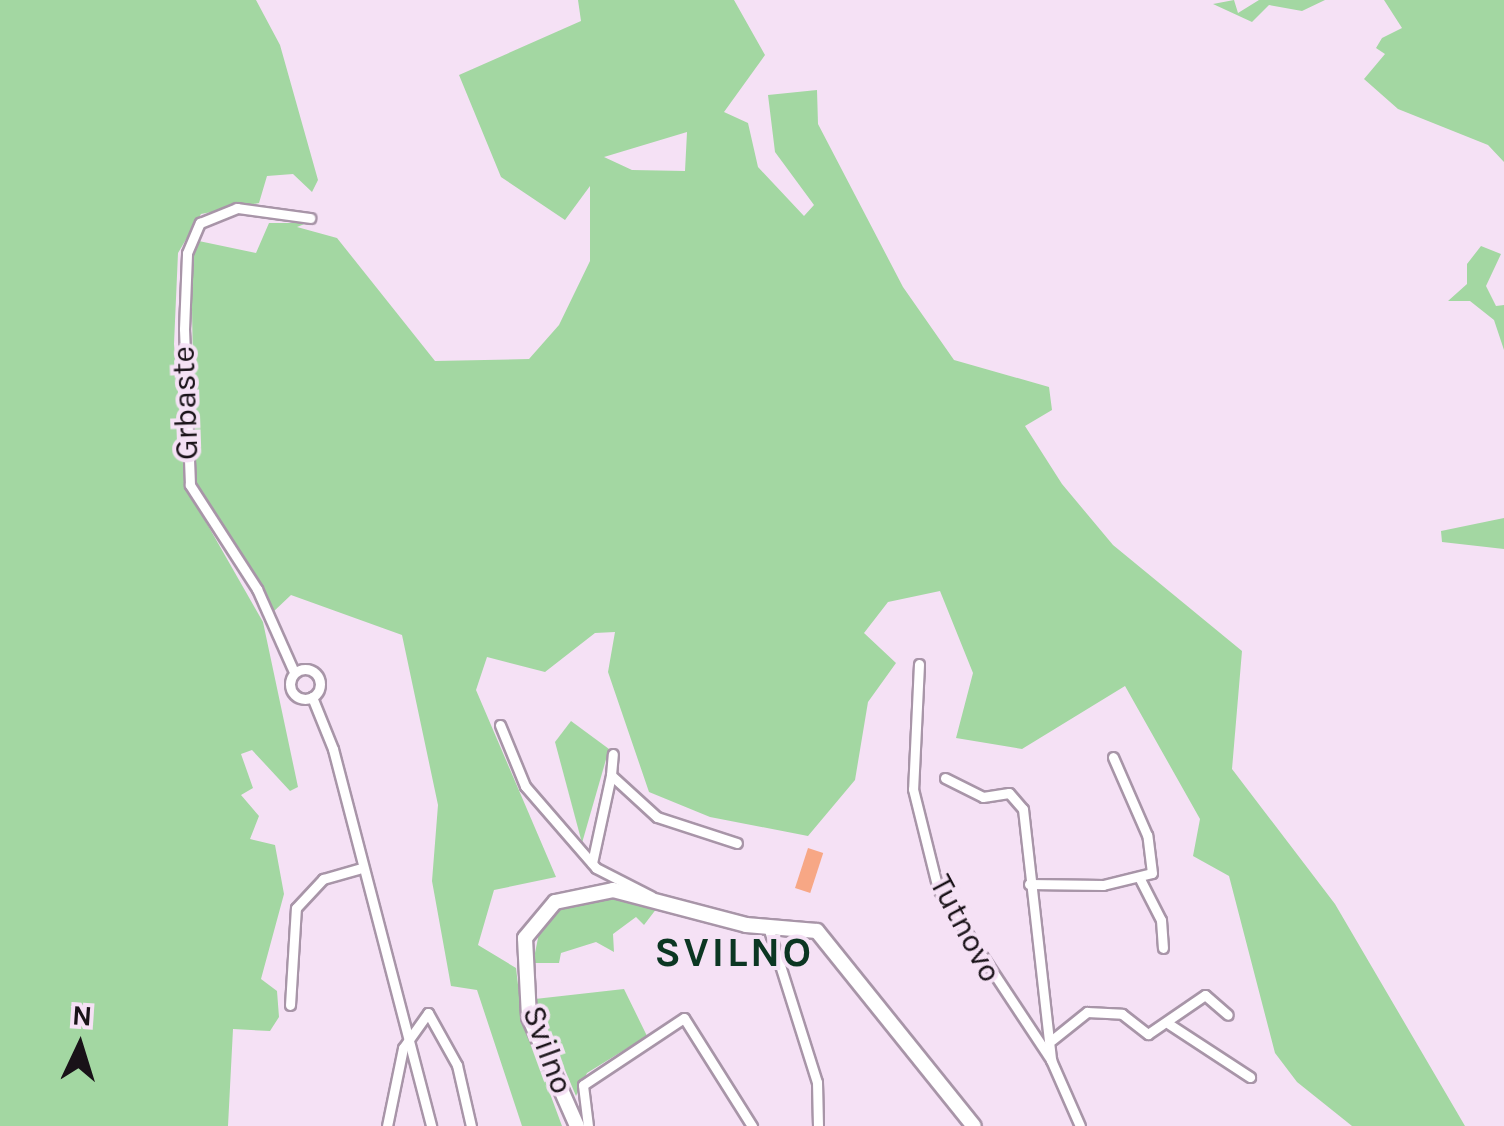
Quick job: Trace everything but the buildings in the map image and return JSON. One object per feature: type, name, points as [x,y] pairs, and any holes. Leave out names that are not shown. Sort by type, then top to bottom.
[{"type":"main road","name":"Svilno","points":[[578,1126],[530,1017],[525,938],[537,916],[570,897],[651,896],[766,924],[798,923],[830,939],[974,1126]]},
{"type":"street","name":"Grbaste","points":[[310,218],[237,208],[200,222],[186,253],[184,329],[190,486],[257,588],[294,672],[293,694],[312,698]]},
{"type":"street","name":"Tutnovo","points":[[919,664],[912,789],[938,889],[1051,1060],[1080,1126]]},
{"type":"street","name":"Grbaste","points":[[294,672],[317,675],[312,698],[334,750],[359,870],[431,1126]]},
{"type":"street","name":"Svilno","points":[[500,725],[524,786],[592,863],[651,896]]},
{"type":"street","points":[[592,863],[613,754]]},
{"type":"street","points":[[1029,884],[1140,879],[1152,873],[1150,848],[1112,757]]},
{"type":"street","points":[[611,775],[657,817],[737,844]]},
{"type":"street","name":"Tutnovo","points":[[945,778],[971,794],[1015,798],[1052,1040],[1051,1060]]},
{"type":"street","points":[[290,1005],[296,908],[323,879],[359,870]]},
{"type":"street","points":[[1140,879],[1162,920],[1163,948]]},
{"type":"street","points":[[766,924],[817,1082],[818,1126]]},
{"type":"street","points":[[1052,1040],[1088,1012],[1122,1014],[1140,1033],[1169,1024],[1205,995],[1228,1015]]},
{"type":"street","points":[[407,1042],[421,1016],[438,1019],[471,1126]]},
{"type":"street","name":"Svilno","points":[[588,1126],[583,1085],[684,1018],[752,1126]]},
{"type":"street","points":[[1169,1024],[1250,1077]]},
{"type":"street","name":"Grbaste","points":[[387,1126],[407,1042]]},
{"type":"green space","points":[[0,0],[256,0],[280,45],[318,180],[312,192],[293,174],[267,176],[259,203],[201,214],[178,253],[174,344],[186,487],[263,622],[298,787],[290,791],[252,750],[241,754],[253,788],[241,795],[259,816],[250,839],[275,845],[284,894],[261,979],[277,991],[279,1017],[270,1031],[233,1029],[228,1126],[0,1126]]},
{"type":"green space","points":[[578,0],[734,0],[765,55],[724,112],[748,123],[758,167],[804,216],[814,205],[775,152],[768,95],[817,90],[818,124],[903,287],[954,360],[1049,387],[1052,410],[1025,426],[1062,484],[1113,545],[1242,651],[1232,769],[1335,904],[1465,1126],[1352,1126],[1297,1082],[1275,1053],[1229,876],[1193,856],[1200,819],[1125,686],[1022,749],[956,738],[973,673],[940,591],[888,602],[864,633],[896,663],[868,702],[855,780],[808,836],[710,817],[649,792],[608,672],[615,632],[595,633],[545,672],[487,657],[476,690],[556,877],[494,890],[478,945],[516,968],[522,1018],[562,1126],[522,1126],[477,990],[451,986],[432,881],[438,805],[402,635],[291,595],[272,613],[195,482],[191,251],[194,240],[256,253],[269,223],[307,223],[297,227],[337,238],[435,361],[529,359],[559,325],[590,261],[590,186],[565,220],[501,177],[459,75],[581,21]],"holes":[[[687,132],[685,171],[632,170],[604,157]]]},
{"type":"green space","points":[[1234,0],[1238,13],[1259,0],[1325,0],[1302,11],[1269,5],[1252,22],[1213,4]]},
{"type":"green space","points":[[1384,0],[1504,0],[1504,162],[1488,145],[1398,109],[1364,79],[1385,54],[1376,48],[1382,38],[1402,28]]},
{"type":"green space","points":[[1481,246],[1501,254],[1486,286],[1496,306],[1504,305],[1504,350],[1494,320],[1470,301],[1448,301],[1467,284],[1467,264]]},
{"type":"green space","points":[[1504,518],[1504,549],[1442,542],[1441,531]]},
{"type":"green space","points":[[571,721],[609,749],[582,843],[555,742]]},
{"type":"green space","points":[[602,897],[657,908],[644,925],[636,917],[613,934],[614,952],[596,942],[561,953],[559,963],[533,963],[539,933],[563,907]]},
{"type":"green space","points":[[624,989],[647,1036],[587,1073],[576,1096],[535,999]]},
{"type":"district","name":"SVILNO","points":[[734,952]]}]
